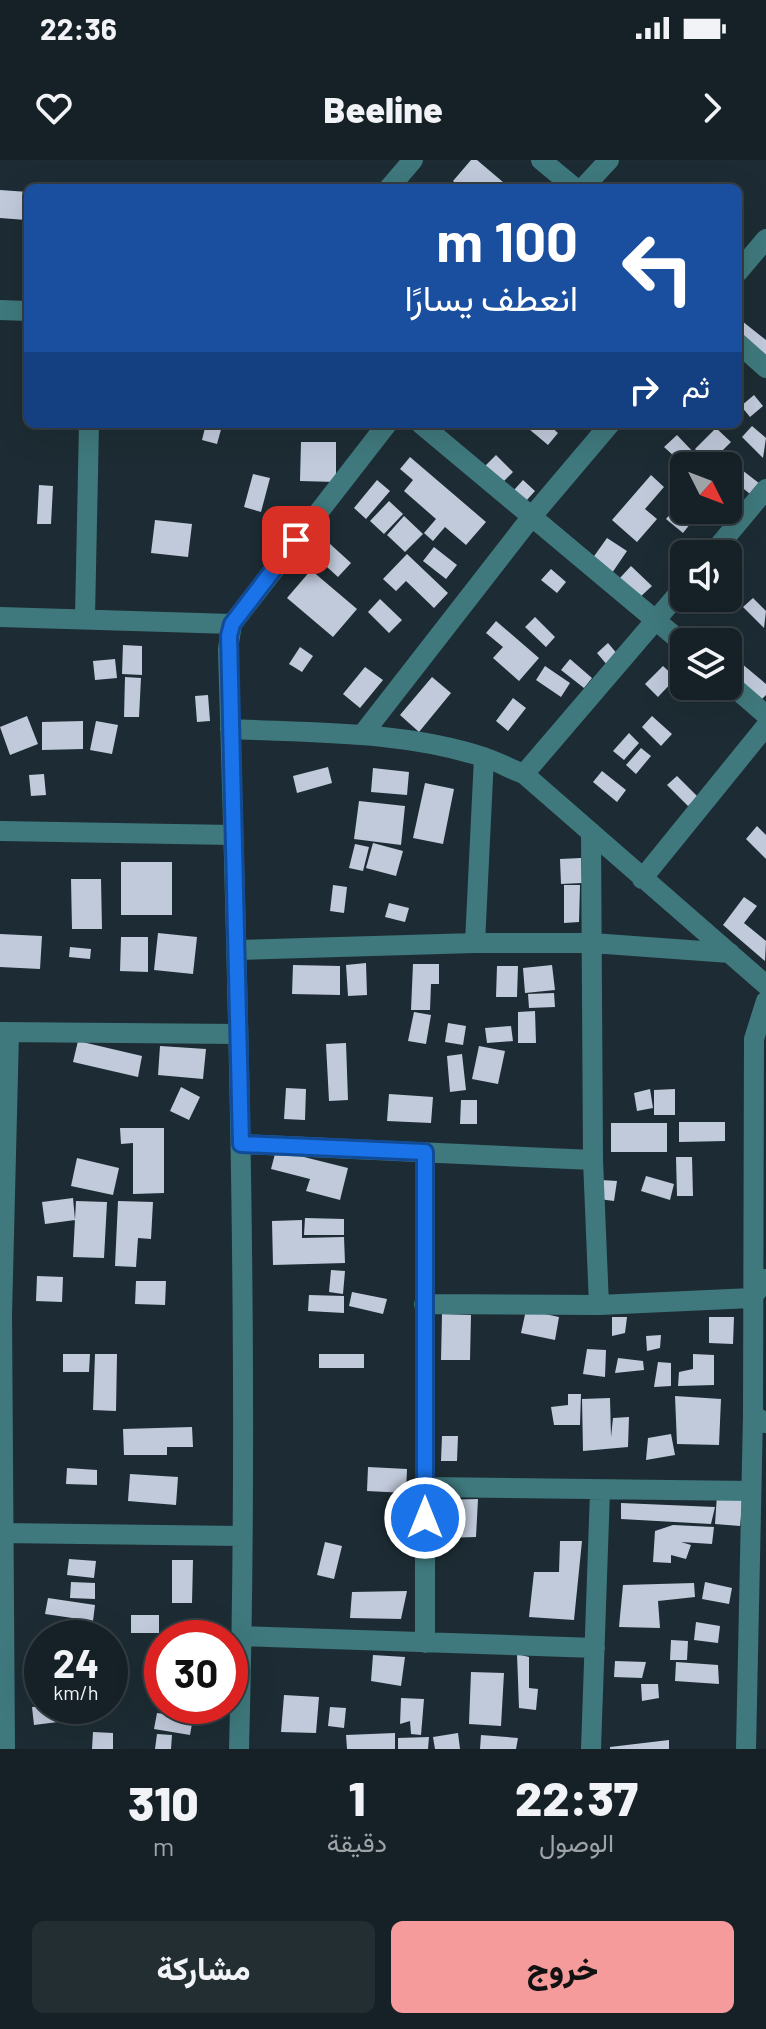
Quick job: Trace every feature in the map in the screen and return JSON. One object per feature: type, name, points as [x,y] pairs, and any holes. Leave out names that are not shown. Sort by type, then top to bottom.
[{"type":"street","points":[[392,184],[413,160]]},
{"type":"street","points":[[541,160],[570,184]]},
{"type":"street","points":[[587,184],[609,160]]},
{"type":"street","points":[[742,267],[766,239]]},
{"type":"street","points":[[0,310],[24,311]]},
{"type":"street","points":[[742,347],[766,368]]},
{"type":"street","points":[[85,617],[89,428]]},
{"type":"street","points":[[242,1620],[241,1144],[228,649],[232,624],[384,428]]},
{"type":"street","points":[[426,428],[670,632]]},
{"type":"street","points":[[362,735],[533,515],[607,428]]},
{"type":"street","points":[[724,540],[766,489]]},
{"type":"street","points":[[524,774],[670,604]]},
{"type":"street","points":[[0,617],[85,617],[232,624]]},
{"type":"street","points":[[742,694],[766,715]]},
{"type":"street","points":[[642,879],[766,726]]},
{"type":"street","points":[[230,729],[362,735],[420,742],[484,757],[524,774],[766,985]]},
{"type":"street","points":[[475,943],[484,757]]},
{"type":"street","points":[[0,831],[233,835]]},
{"type":"street","points":[[591,832],[593,1160],[599,1305]]},
{"type":"street","points":[[238,950],[592,943],[730,953]]},
{"type":"street","points":[[746,1749],[757,1646],[751,1491],[760,1419],[752,1298],[754,1039],[766,1001]]},
{"type":"street","points":[[4,1741],[1,1315],[5,1032],[238,1034]]},
{"type":"street","points":[[241,1144],[593,1160]]},
{"type":"street","points":[[425,1152],[425,1643]]},
{"type":"street","points":[[752,1298],[766,1279]]},
{"type":"street","points":[[424,1304],[599,1305],[752,1298]]},
{"type":"street","points":[[425,1487],[751,1491]]},
{"type":"street","points":[[591,1749],[600,1491]]},
{"type":"street","points":[[2,1533],[242,1536]]},
{"type":"street","points":[[248,1636],[595,1648]]},
{"type":"street","points":[[239,1749],[240,1724]]},
{"type":"building","points":[[471,160],[477,160],[505,184],[456,184],[453,181]]},
{"type":"building","points":[[0,190],[24,192],[24,220],[0,218]]},
{"type":"building","points":[[742,321],[766,340],[766,362],[742,342]]},
{"type":"building","points":[[754,395],[763,406],[750,417],[742,405]]},
{"type":"building","points":[[752,426],[766,438],[763,458],[742,437]]},
{"type":"building","points":[[205,428],[221,428],[217,444],[202,440]]},
{"type":"building","points":[[528,428],[552,428],[558,433],[548,445]]},
{"type":"building","points":[[716,428],[731,442],[721,452],[698,452],[695,449]]},
{"type":"building","points":[[677,435],[693,452],[670,452],[664,447]]},
{"type":"building","points":[[301,442],[336,442],[336,482],[300,481]]},
{"type":"building","points":[[496,455],[513,472],[502,483],[485,466]]},
{"type":"building","points":[[410,457],[486,522],[466,545],[445,527],[433,541],[424,533],[436,519],[404,491],[413,480],[400,469]]},
{"type":"building","points":[[742,470],[764,487],[755,498],[742,487]]},
{"type":"building","points":[[253,474],[270,478],[261,512],[244,507]]},
{"type":"building","points":[[651,475],[664,487],[645,509],[657,519],[637,542],[612,520]]},
{"type":"building","points":[[377,480],[390,491],[366,519],[354,508]]},
{"type":"building","points":[[523,480],[535,491],[526,501],[514,490]]},
{"type":"building","points":[[39,485],[53,486],[51,524],[37,524]]},
{"type":"building","points":[[389,501],[403,514],[384,534],[370,521]]},
{"type":"building","points":[[404,516],[423,534],[405,552],[387,535]]},
{"type":"building","points":[[155,520],[192,524],[188,557],[151,553]]},
{"type":"building","points":[[672,524],[690,524],[683,533]]},
{"type":"building","points":[[607,538],[627,551],[612,573],[592,559]]},
{"type":"building","points":[[329,543],[351,563],[338,577],[316,557]]},
{"type":"building","points":[[434,547],[457,565],[446,579],[423,561]]},
{"type":"building","points":[[407,554],[448,593],[434,608],[406,581],[396,591],[383,579]]},
{"type":"building","points":[[631,566],[652,586],[639,598],[619,579]]},
{"type":"building","points":[[551,569],[566,582],[557,593],[541,580]]},
{"type":"building","points":[[311,570],[357,609],[333,637],[287,598]]},
{"type":"building","points":[[753,598],[766,611],[764,628],[743,607]]},
{"type":"building","points":[[380,599],[402,620],[389,633],[368,612]]},
{"type":"building","points":[[535,617],[555,637],[546,647],[525,627]]},
{"type":"building","points":[[496,621],[539,658],[519,681],[493,658],[503,647],[486,633]]},
{"type":"building","points":[[608,643],[619,656],[608,666],[597,653]]},
{"type":"building","points":[[123,645],[142,646],[142,675],[122,674]]},
{"type":"building","points":[[300,647],[313,656],[302,672],[289,664]]},
{"type":"building","points":[[115,659],[117,678],[95,680],[93,661]]},
{"type":"building","points":[[570,659],[592,678],[584,688],[561,670]]},
{"type":"building","points":[[742,664],[766,684],[766,695],[762,699],[742,682]]},
{"type":"building","points":[[545,666],[570,683],[561,697],[536,680]]},
{"type":"building","points":[[663,666],[670,672],[670,684],[658,697],[645,684]]},
{"type":"building","points":[[365,667],[383,680],[360,708],[343,694]]},
{"type":"building","points":[[125,677],[141,678],[139,717],[124,717]]},
{"type":"building","points":[[432,677],[451,693],[419,732],[400,715]]},
{"type":"building","points":[[208,695],[210,721],[197,722],[195,696]]},
{"type":"building","points":[[513,698],[526,708],[508,731],[496,721]]},
{"type":"building","points":[[27,716],[38,744],[10,755],[0,727]]},
{"type":"building","points":[[652,716],[672,734],[661,746],[642,727]]},
{"type":"building","points":[[83,721],[83,749],[42,750],[42,722]]},
{"type":"building","points":[[96,721],[118,725],[112,754],[90,750]]},
{"type":"building","points":[[629,733],[639,743],[624,760],[613,751]]},
{"type":"building","points":[[641,748],[651,756],[636,774],[626,765]]},
{"type":"building","points":[[328,767],[332,783],[297,793],[293,776]]},
{"type":"building","points":[[373,768],[409,772],[407,795],[371,792]]},
{"type":"building","points":[[602,771],[626,790],[617,802],[593,782]]},
{"type":"building","points":[[44,774],[46,795],[31,796],[29,775]]},
{"type":"building","points":[[677,776],[698,797],[688,806],[667,785]]},
{"type":"building","points":[[425,783],[454,789],[443,844],[413,838]]},
{"type":"building","points":[[359,801],[405,806],[401,845],[354,839]]},
{"type":"building","points":[[757,826],[766,835],[766,859],[746,839]]},
{"type":"building","points":[[373,843],[403,851],[396,876],[366,868]]},
{"type":"building","points":[[355,844],[369,847],[363,871],[349,868]]},
{"type":"building","points":[[581,858],[582,883],[561,884],[560,859]]},
{"type":"building","points":[[121,862],[172,862],[172,915],[121,915]]},
{"type":"building","points":[[71,879],[101,879],[102,929],[72,929]]},
{"type":"building","points":[[333,885],[347,887],[344,913],[330,911]]},
{"type":"building","points":[[564,885],[580,885],[579,922],[564,923]]},
{"type":"building","points":[[744,897],[757,906],[744,923],[766,941],[765,961],[723,925]]},
{"type":"building","points":[[389,903],[409,908],[405,922],[385,917]]},
{"type":"building","points":[[158,933],[197,937],[193,974],[154,970]]},
{"type":"building","points":[[0,934],[42,936],[40,969],[0,967]]},
{"type":"building","points":[[121,937],[148,937],[148,972],[120,971]]},
{"type":"building","points":[[70,947],[91,949],[90,959],[69,957]]},
{"type":"building","points":[[366,963],[367,995],[348,996],[346,965]]},
{"type":"building","points":[[413,964],[439,964],[439,984],[431,984],[430,1010],[411,1010]]},
{"type":"building","points":[[293,965],[340,966],[340,995],[292,994]]},
{"type":"building","points":[[552,965],[555,990],[525,993],[523,968]]},
{"type":"building","points":[[497,966],[518,966],[517,997],[496,997]]},
{"type":"building","points":[[554,993],[555,1007],[529,1008],[528,994]]},
{"type":"building","points":[[535,1011],[536,1043],[518,1043],[518,1012]]},
{"type":"building","points":[[414,1012],[431,1015],[426,1044],[408,1041]]},
{"type":"building","points":[[448,1023],[466,1026],[463,1045],[445,1042]]},
{"type":"building","points":[[511,1026],[513,1041],[487,1043],[485,1028]]},
{"type":"building","points":[[78,1041],[142,1056],[138,1077],[73,1062]]},
{"type":"building","points":[[346,1043],[348,1100],[329,1101],[326,1044]]},
{"type":"building","points":[[160,1046],[206,1049],[203,1079],[158,1075]]},
{"type":"building","points":[[479,1046],[505,1051],[498,1084],[472,1079]]},
{"type":"building","points":[[462,1054],[466,1090],[450,1092],[447,1056]]},
{"type":"building","points":[[181,1087],[200,1097],[189,1120],[170,1111]]},
{"type":"building","points":[[286,1088],[306,1089],[305,1120],[284,1119]]},
{"type":"building","points":[[650,1089],[653,1108],[637,1111],[634,1093]]},
{"type":"building","points":[[675,1089],[675,1115],[654,1115],[654,1090]]},
{"type":"building","points":[[389,1094],[433,1097],[431,1123],[387,1121]]},
{"type":"building","points":[[461,1100],[477,1100],[477,1124],[460,1124]]},
{"type":"building","points":[[679,1122],[725,1122],[725,1141],[679,1142]]},
{"type":"building","points":[[611,1123],[667,1123],[667,1152],[611,1152]]},
{"type":"building","points":[[120,1128],[164,1128],[164,1193],[133,1194],[133,1143],[121,1144]]},
{"type":"building","points":[[276,1150],[348,1168],[340,1200],[306,1191],[310,1179],[271,1169]]},
{"type":"building","points":[[676,1157],[692,1157],[693,1196],[677,1196]]},
{"type":"building","points":[[77,1158],[119,1168],[113,1195],[71,1186]]},
{"type":"building","points":[[646,1176],[674,1184],[670,1200],[641,1191]]},
{"type":"building","points":[[601,1180],[617,1181],[614,1201],[599,1199]]},
{"type":"building","points":[[73,1198],[75,1220],[45,1224],[42,1202]]},
{"type":"building","points":[[76,1201],[107,1202],[104,1258],[73,1257]]},
{"type":"building","points":[[118,1201],[153,1202],[151,1239],[138,1238],[136,1267],[115,1266]]},
{"type":"building","points":[[305,1218],[344,1219],[344,1235],[304,1235]]},
{"type":"building","points":[[302,1220],[302,1238],[344,1237],[345,1263],[273,1265],[272,1221]]},
{"type":"building","points":[[331,1270],[345,1271],[343,1294],[329,1292]]},
{"type":"building","points":[[37,1276],[63,1277],[62,1302],[36,1301]]},
{"type":"building","points":[[136,1281],[166,1281],[165,1305],[135,1304]]},
{"type":"building","points":[[352,1292],[387,1299],[383,1314],[349,1306]]},
{"type":"building","points":[[309,1295],[344,1296],[344,1313],[308,1311]]},
{"type":"building","points":[[526,1310],[559,1317],[555,1340],[521,1333]]},
{"type":"building","points":[[442,1314],[471,1315],[470,1360],[441,1360]]},
{"type":"building","points":[[612,1317],[627,1317],[625,1333],[612,1336]]},
{"type":"building","points":[[709,1317],[734,1317],[733,1344],[709,1343]]},
{"type":"building","points":[[661,1335],[660,1348],[647,1351],[646,1336]]},
{"type":"building","points":[[587,1349],[606,1350],[605,1377],[583,1374]]},
{"type":"building","points":[[63,1354],[90,1354],[89,1372],[63,1372]]},
{"type":"building","points":[[95,1354],[117,1354],[116,1411],[93,1410]]},
{"type":"building","points":[[319,1354],[364,1354],[364,1368],[319,1368]]},
{"type":"building","points":[[693,1354],[714,1355],[714,1385],[678,1386],[679,1372],[693,1369]]},
{"type":"building","points":[[618,1358],[643,1361],[644,1370],[615,1373]]},
{"type":"building","points":[[658,1362],[671,1363],[671,1386],[654,1387]]},
{"type":"building","points":[[568,1394],[581,1394],[580,1425],[554,1425],[551,1407],[568,1405]]},
{"type":"building","points":[[675,1396],[721,1399],[719,1445],[677,1444]]},
{"type":"building","points":[[610,1398],[611,1437],[613,1418],[629,1417],[628,1447],[583,1451],[582,1399]]},
{"type":"building","points":[[192,1427],[193,1447],[167,1447],[167,1455],[124,1455],[123,1429]]},
{"type":"building","points":[[671,1434],[675,1455],[646,1460],[648,1438]]},
{"type":"building","points":[[442,1436],[458,1436],[457,1461],[441,1461]]},
{"type":"building","points":[[368,1467],[407,1469],[406,1493],[367,1491]]},
{"type":"building","points":[[67,1468],[97,1470],[97,1485],[66,1484]]},
{"type":"building","points":[[130,1474],[178,1477],[176,1505],[128,1501]]},
{"type":"building","points":[[717,1495],[743,1497],[740,1526],[715,1524]]},
{"type":"building","points":[[478,1499],[476,1537],[443,1538],[440,1500]]},
{"type":"building","points":[[621,1503],[715,1507],[711,1524],[621,1519]]},
{"type":"building","points":[[673,1525],[714,1527],[712,1544],[681,1542],[691,1545],[686,1559],[671,1555],[671,1563],[653,1562],[655,1531]]},
{"type":"building","points":[[560,1541],[582,1541],[574,1620],[529,1617],[534,1572],[559,1572]]},
{"type":"building","points":[[325,1542],[342,1546],[334,1579],[317,1575]]},
{"type":"building","points":[[69,1559],[96,1561],[94,1578],[67,1575]]},
{"type":"building","points":[[172,1560],[193,1560],[192,1603],[172,1603]]},
{"type":"building","points":[[71,1582],[95,1583],[95,1599],[70,1598]]},
{"type":"building","points":[[705,1582],[732,1588],[729,1604],[702,1599]]},
{"type":"building","points":[[694,1583],[695,1597],[658,1601],[660,1628],[619,1627],[623,1585]]},
{"type":"building","points":[[407,1591],[401,1619],[350,1618],[352,1592]]},
{"type":"building","points":[[48,1598],[95,1605],[93,1620],[45,1614]]},
{"type":"building","points":[[131,1615],[159,1615],[159,1620],[144,1620],[144,1633],[131,1633]]},
{"type":"building","points":[[696,1622],[720,1626],[718,1643],[694,1640]]},
{"type":"building","points":[[671,1640],[688,1641],[687,1660],[670,1660]]},
{"type":"building","points":[[517,1654],[529,1657],[529,1688],[538,1689],[536,1710],[519,1708]]},
{"type":"building","points":[[373,1655],[405,1657],[401,1686],[371,1681]]},
{"type":"building","points":[[615,1661],[646,1662],[642,1678],[614,1677]]},
{"type":"building","points":[[676,1662],[718,1665],[719,1684],[675,1681]]},
{"type":"building","points":[[471,1672],[504,1673],[501,1726],[469,1724]]},
{"type":"building","points":[[641,1684],[658,1684],[659,1698],[642,1701]]},
{"type":"building","points":[[284,1695],[319,1697],[316,1733],[281,1732]]},
{"type":"building","points":[[401,1698],[424,1699],[421,1735],[411,1734],[410,1721],[400,1724]]},
{"type":"building","points":[[330,1707],[346,1708],[344,1728],[328,1726]]},
{"type":"building","points":[[155,1724],[192,1724],[190,1735],[154,1729]]},
{"type":"building","points":[[93,1732],[113,1733],[113,1749],[92,1749]]},
{"type":"building","points":[[395,1733],[395,1749],[347,1749],[346,1735]]},
{"type":"building","points":[[458,1733],[460,1749],[435,1749],[433,1737]]},
{"type":"building","points":[[157,1734],[172,1735],[171,1749],[155,1749]]},
{"type":"building","points":[[481,1735],[518,1738],[516,1749],[480,1749]]},
{"type":"building","points":[[429,1737],[428,1749],[398,1749],[398,1738]]},
{"type":"building","points":[[669,1740],[669,1749],[610,1749],[610,1747]]},
{"type":"route","points":[[296,540],[232,624],[229,636],[241,1144],[425,1152],[425,1518]]}]
